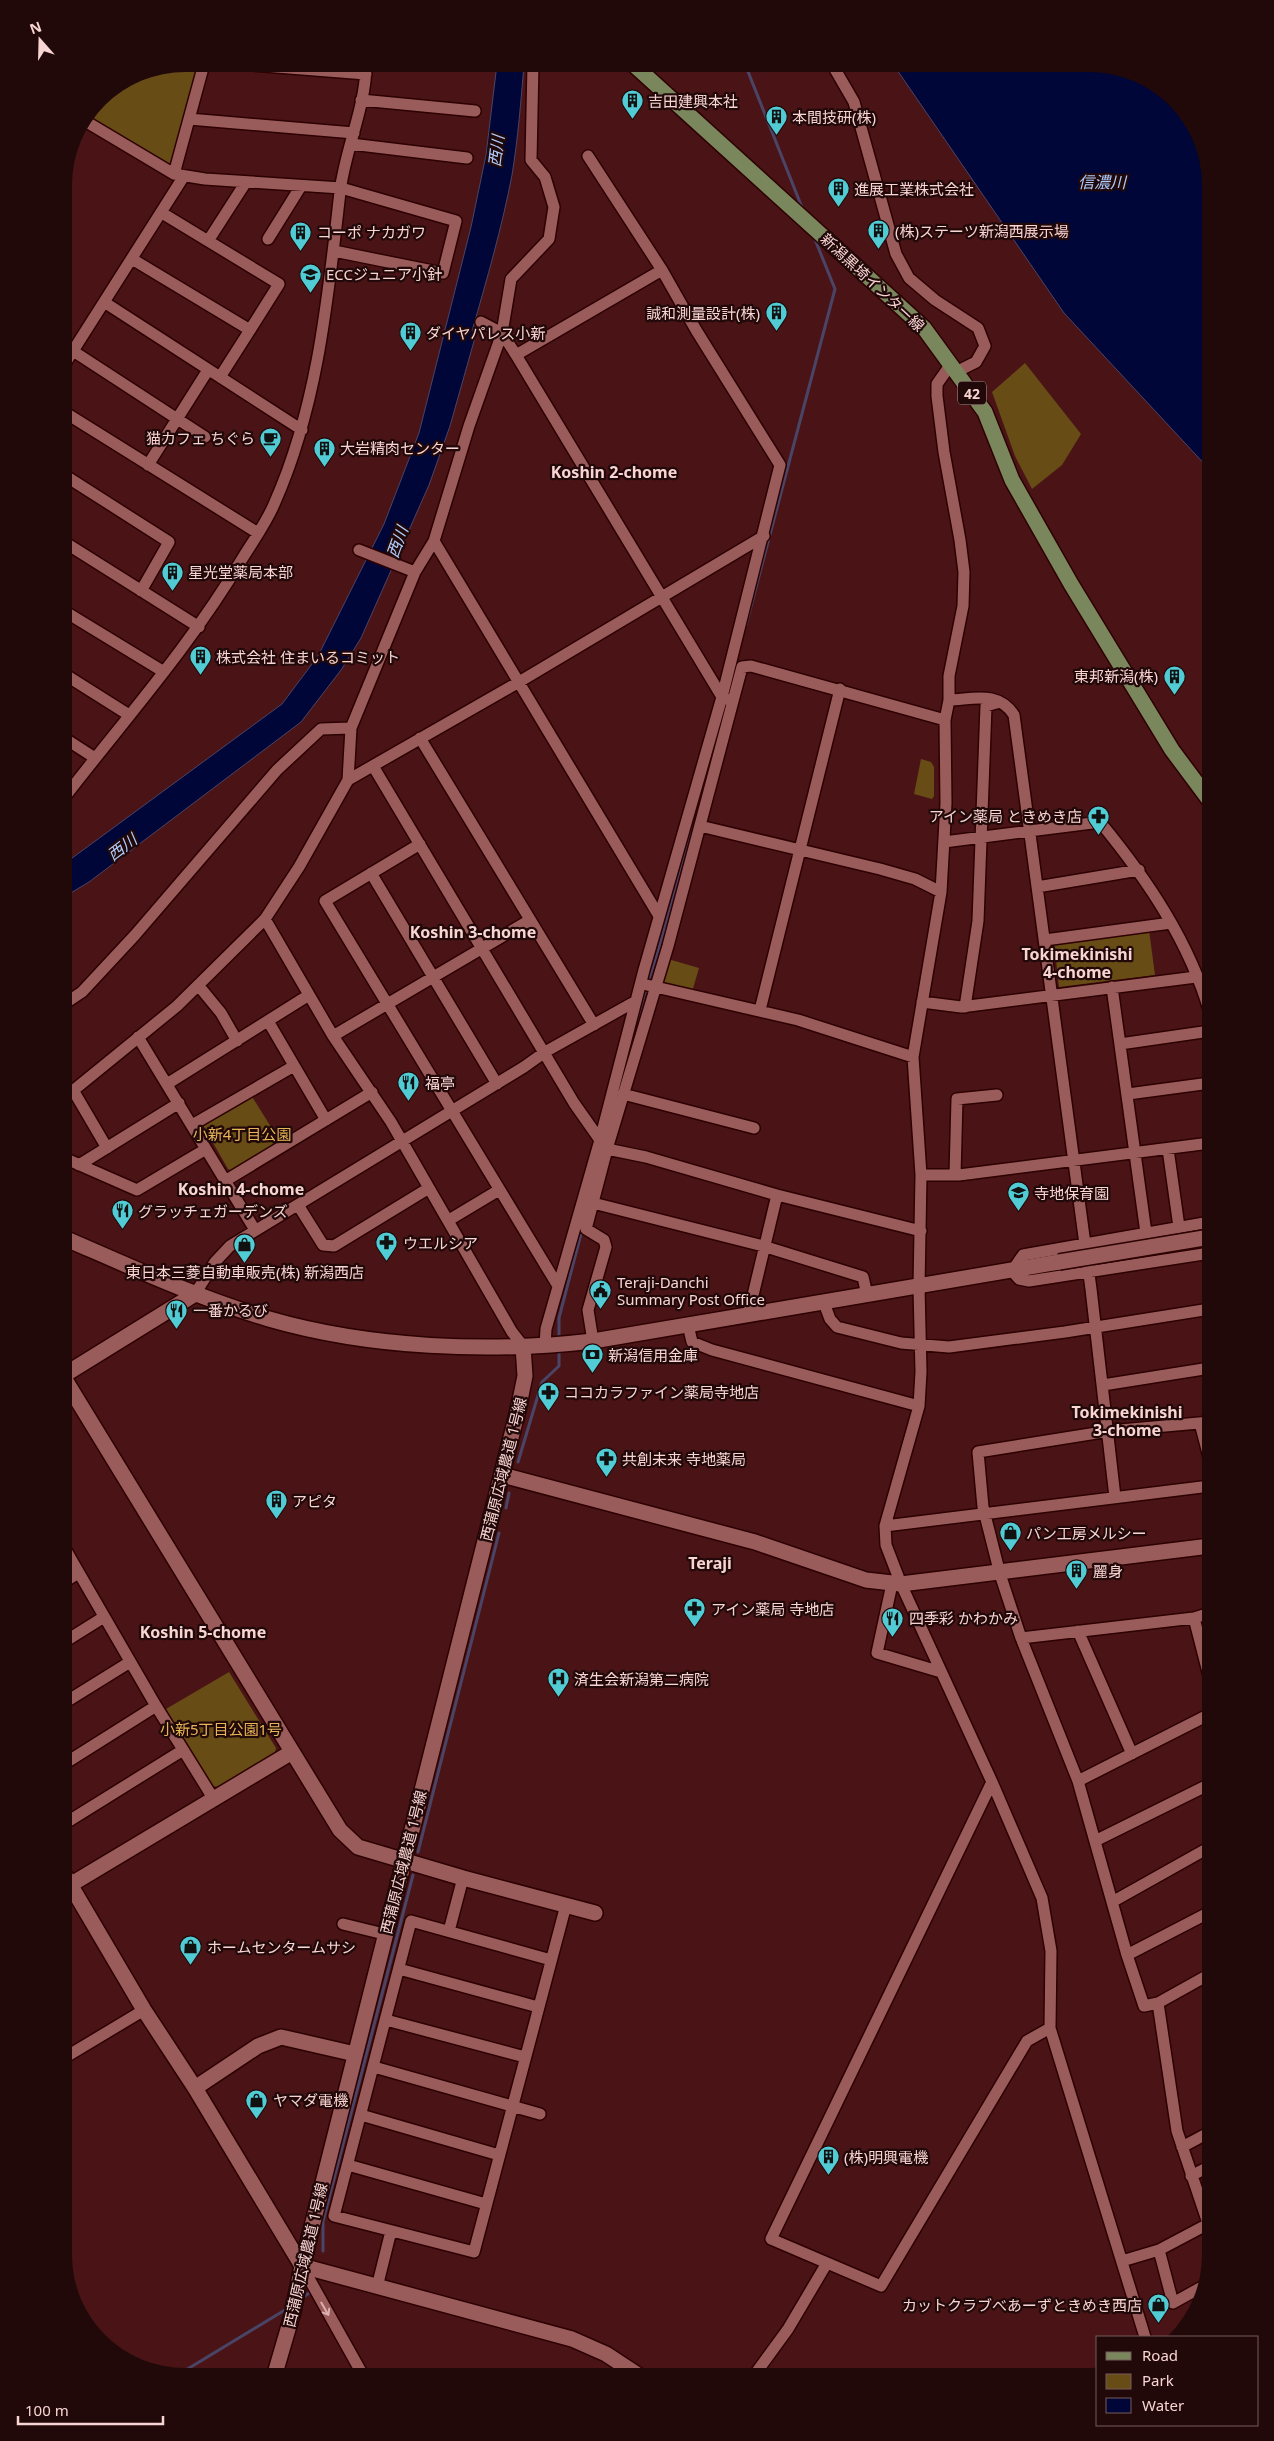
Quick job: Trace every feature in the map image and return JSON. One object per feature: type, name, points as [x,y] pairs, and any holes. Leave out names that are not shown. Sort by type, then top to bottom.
[{"type":"main road","name":"新潟黒埼インター線","points":[[643,73],[924,328],[985,412],[1012,480],[1076,592],[1172,750],[1202,791]]},
{"type":"street","points":[[202,73],[189,119],[179,175],[162,213],[73,351],[205,437]]},
{"type":"street","points":[[73,787],[199,627],[275,504],[302,430],[330,288],[341,188],[365,73]]},
{"type":"street","points":[[107,1148],[73,1090],[177,1006],[265,919],[299,867],[348,780],[351,728],[415,572],[434,541],[469,426],[502,333],[511,279],[549,239],[554,207],[545,177],[531,160],[533,73]]},
{"type":"street","points":[[837,73],[854,102],[896,254],[910,278],[935,300],[978,328],[985,346],[976,362],[954,368],[937,384],[944,452],[956,516],[964,580],[964,606],[949,676],[949,700],[945,720],[946,803],[941,892],[913,1057],[921,1175],[918,1287],[920,1346],[919,1406],[885,1526],[886,1544],[896,1584],[941,1672],[992,1782],[1042,1898],[1051,1951],[1050,2028],[1145,2336]]},
{"type":"street","points":[[361,100],[475,111]]},
{"type":"street","points":[[189,119],[352,138],[467,158]]},
{"type":"street","points":[[91,124],[179,175],[246,182],[341,188],[456,220],[443,273],[334,251]]},
{"type":"street","points":[[545,1346],[546,1329],[558,1286],[604,1145],[623,1094],[654,986],[668,946],[700,826],[780,465],[700,337],[662,270],[588,156]]},
{"type":"street","points":[[208,241],[246,182]]},
{"type":"street","points":[[268,239],[301,186]]},
{"type":"street","points":[[162,213],[278,284],[220,377]]},
{"type":"street","points":[[132,259],[250,330]]},
{"type":"street","points":[[516,355],[662,270]]},
{"type":"street","points":[[104,302],[302,430]]},
{"type":"street","points":[[481,322],[502,333],[661,598],[727,699]]},
{"type":"street","points":[[148,465],[208,370]]},
{"type":"street","points":[[73,418],[258,534]]},
{"type":"street","points":[[73,480],[169,542],[141,591]]},
{"type":"street","points":[[348,780],[519,682],[764,536]]},
{"type":"street","points":[[434,541],[659,916]]},
{"type":"street","points":[[73,548],[199,627]]},
{"type":"street","points":[[359,550],[415,572]]},
{"type":"street","points":[[73,616],[164,672]]},
{"type":"street","points":[[593,1341],[588,1310],[606,1247],[604,1240],[586,1229],[594,1203],[604,1145],[636,1001],[659,916],[727,699],[742,667],[751,666],[945,720]]},
{"type":"street","points":[[73,680],[129,716]]},
{"type":"street","points":[[760,1010],[840,690]]},
{"type":"street","points":[[949,700],[992,699],[1006,704],[1014,715],[1045,940],[1072,1160],[1089,1273],[1109,1431],[1115,1497]]},
{"type":"street","points":[[966,1007],[978,921],[986,706],[1002,702]]},
{"type":"street","points":[[73,998],[82,992],[135,935],[277,770],[321,729],[351,728]]},
{"type":"street","points":[[420,738],[594,1025]]},
{"type":"street","points":[[73,744],[95,758]]},
{"type":"street","points":[[373,766],[574,1103],[604,1145],[777,1195],[921,1231]]},
{"type":"street","points":[[944,842],[1100,822],[1139,870],[1160,900],[1202,992]]},
{"type":"street","points":[[700,826],[898,874],[941,892]]},
{"type":"street","points":[[420,844],[325,901],[558,1286]]},
{"type":"street","points":[[1037,887],[1139,870]]},
{"type":"street","points":[[371,874],[497,1084]]},
{"type":"street","points":[[265,919],[333,1036],[372,1092],[449,1220],[512,1332],[523,1346]]},
{"type":"street","points":[[333,1036],[530,920]]},
{"type":"street","points":[[1045,940],[1171,923]]},
{"type":"street","points":[[922,1002],[966,1007],[1052,994],[1196,977]]},
{"type":"street","points":[[641,984],[760,1010],[913,1057]]},
{"type":"street","points":[[198,985],[221,1013],[237,1040]]},
{"type":"street","points":[[1112,987],[1146,1233]]},
{"type":"street","points":[[167,1084],[309,995]]},
{"type":"street","points":[[72,1371],[195,1294],[221,1254],[255,1230],[452,1112],[545,1052],[636,1001]]},
{"type":"street","points":[[268,1021],[326,1120]]},
{"type":"street","points":[[1120,1044],[1202,1032]]},
{"type":"street","points":[[138,1037],[255,1230]]},
{"type":"street","points":[[192,1125],[294,1066]]},
{"type":"street","points":[[1128,1094],[1202,1084]]},
{"type":"street","points":[[225,1181],[372,1092]]},
{"type":"street","points":[[623,1094],[754,1128]]},
{"type":"street","points":[[955,1175],[957,1099],[997,1095]]},
{"type":"street","points":[[79,1165],[179,1103]]},
{"type":"street","points":[[921,1175],[955,1175],[1202,1144]]},
{"type":"street","points":[[73,1162],[137,1190],[206,1149]]},
{"type":"street","points":[[1168,1149],[1179,1228]]},
{"type":"street","points":[[298,1205],[323,1245],[334,1246],[429,1188]]},
{"type":"street","points":[[449,1220],[499,1190]]},
{"type":"street","points":[[748,1316],[763,1246],[777,1195]]},
{"type":"street","points":[[594,1203],[763,1246],[862,1277],[867,1295]]},
{"type":"street","points":[[1012,1271],[1023,1255],[1202,1224]]},
{"type":"street","points":[[72,1242],[195,1294],[270,1319],[345,1335],[401,1343],[458,1347],[545,1346],[593,1341],[1202,1238]]},
{"type":"street","points":[[1012,1271],[1019,1279],[1029,1281],[1089,1273],[1202,1253]]},
{"type":"street","points":[[824,1302],[830,1319],[837,1327],[920,1346],[949,1347],[1096,1328],[1202,1310]]},
{"type":"street","points":[[688,1325],[692,1342],[712,1350],[919,1406]]},
{"type":"street","name":"西蒲原広域農道 1号線","points":[[277,2368],[293,2312],[302,2266],[384,1934],[523,1390],[525,1376],[523,1346]]},
{"type":"street","points":[[1103,1385],[1202,1369]]},
{"type":"street","points":[[72,1390],[292,1752],[340,1830],[349,1840],[358,1847],[463,1878],[595,1913]]},
{"type":"street","points":[[1202,1422],[1109,1431],[978,1452],[985,1515],[1000,1574],[1021,1638],[1078,1781],[1127,1955],[1144,2006],[1158,2003],[1202,1978]]},
{"type":"street","points":[[502,1475],[755,1542],[866,1580],[896,1584],[1000,1574],[1202,1547]]},
{"type":"street","points":[[885,1526],[1202,1487]]},
{"type":"street","points":[[72,1562],[156,1706],[213,1798]]},
{"type":"street","points":[[72,1577],[78,1573]]},
{"type":"street","points":[[896,1584],[877,1654],[941,1672]]},
{"type":"street","points":[[1021,1638],[1202,1616]]},
{"type":"street","points":[[72,1637],[104,1617]]},
{"type":"street","points":[[1194,1618],[1202,1649]]},
{"type":"street","points":[[1078,1631],[1132,1754]]},
{"type":"street","points":[[72,1698],[130,1662]]},
{"type":"street","points":[[72,1759],[156,1706]]},
{"type":"street","points":[[1078,1781],[1202,1718]]},
{"type":"street","points":[[72,1819],[183,1750]]},
{"type":"street","points":[[72,1876],[292,1752]]},
{"type":"street","points":[[992,1782],[771,2239],[881,2286],[1027,2041],[1050,2028]]},
{"type":"street","points":[[1094,1841],[1202,1790]]},
{"type":"street","points":[[1112,1902],[1202,1851]]},
{"type":"street","points":[[449,1931],[463,1878]]},
{"type":"street","points":[[72,1888],[144,2010],[194,2088],[302,2266],[359,2368]]},
{"type":"street","points":[[551,1960],[411,1921],[334,2216],[474,2252],[566,1906]]},
{"type":"street","points":[[1127,1955],[1202,1916]]},
{"type":"street","points":[[343,1924],[384,1934]]},
{"type":"street","points":[[399,1969],[538,2007]]},
{"type":"street","points":[[1158,2003],[1177,2131],[1202,2204]]},
{"type":"street","points":[[72,2053],[144,2010]]},
{"type":"street","points":[[386,2020],[525,2057]]},
{"type":"street","points":[[194,2088],[258,2046],[281,2037],[355,2054]]},
{"type":"street","points":[[374,2067],[540,2114]]},
{"type":"street","points":[[361,2115],[499,2155]]},
{"type":"street","points":[[1182,2147],[1202,2136]]},
{"type":"street","points":[[348,2165],[486,2204]]},
{"type":"street","points":[[1191,2176],[1202,2170]]},
{"type":"street","points":[[1122,2261],[1159,2250],[1202,2229]]},
{"type":"street","points":[[377,2287],[391,2230]]},
{"type":"street","points":[[1159,2250],[1173,2302],[1197,2290]]},
{"type":"street","points":[[759,2368],[788,2329],[828,2263]]},
{"type":"street","points":[[302,2266],[572,2339],[606,2354],[627,2368]]},
{"type":"green space","points":[[197,73],[172,167],[94,120],[111,101],[142,81],[163,75]]},
{"type":"green space","points":[[1025,363],[1081,434],[1062,465],[1032,489],[1015,456],[992,392]]},
{"type":"green space","points":[[921,759],[931,762],[934,767],[934,796],[932,799],[914,794]]},
{"type":"green space","points":[[1149,930],[1155,975],[1059,987],[1054,942]]},
{"type":"green space","points":[[668,959],[699,968],[692,992],[661,983]]},
{"type":"green space","name":"小新4丁目公園","points":[[251,1095],[281,1143],[233,1171],[228,1169],[204,1127],[204,1123]]},
{"type":"green space","name":"小新5丁目公園1号","points":[[229,1672],[276,1748],[275,1753],[218,1787],[213,1786],[166,1709]]},
{"type":"water","name":"西川","points":[[496,73],[523,73],[512,175],[499,234],[472,331],[476,334],[450,426],[429,485],[361,638],[341,670],[301,722],[89,882],[73,892],[73,858],[282,704],[318,656],[384,524],[419,433],[471,227],[486,155]]},
{"type":"water","name":"信濃川","points":[[899,73],[1096,73],[1111,75],[1125,78],[1145,88],[1157,96],[1178,117],[1193,142],[1198,156],[1202,185],[1202,461],[1064,313]]},
{"type":"waterway","points":[[749,73],[803,210]]},
{"type":"waterway","points":[[746,625],[835,289],[814,237]]},
{"type":"waterway","points":[[648,982],[715,743]]},
{"type":"waterway","points":[[622,1076],[646,988]]},
{"type":"waterway","points":[[559,1340],[559,1318],[582,1230]]},
{"type":"waterway","points":[[518,1462],[542,1382],[559,1366],[559,1349]]},
{"type":"waterway","points":[[506,1508],[509,1493]]},
{"type":"waterway","points":[[418,1852],[499,1533]]},
{"type":"waterway","points":[[323,2251],[323,2221],[413,1875]]},
{"type":"waterway","points":[[305,2296],[309,2293]]},
{"type":"waterway","points":[[189,2368],[285,2310]]},
{"type":"place","name":"吉田建興本社","points":[[632,120]]},
{"type":"place","name":"本間技研(株)","points":[[776,136]]},
{"type":"place","name":"進展工業株式会社","points":[[838,208]]},
{"type":"place","name":"(株)ステーツ新潟西展示場","points":[[879,250]]},
{"type":"place","name":"コーポ ナカガワ","points":[[301,251]]},
{"type":"place","name":"ECCジュニア小針","points":[[310,293]]},
{"type":"place","name":"誠和測量設計(株)","points":[[776,332]]},
{"type":"place","name":"ダイヤパレス小新","points":[[410,352]]},
{"type":"place","name":"猫カフェ ちぐら","points":[[271,457]]},
{"type":"place","name":"大岩精肉センター","points":[[324,467]]},
{"type":"place","name":"星光堂薬局本部","points":[[172,591]]},
{"type":"place","name":"株式会社 住まいるコミット","points":[[200,676]]},
{"type":"place","name":"東邦新潟(株)","points":[[1174,695]]},
{"type":"place","name":"アイン薬局 ときめき店","points":[[1098,835]]},
{"type":"place","name":"福亭","points":[[409,1102]]},
{"type":"place","name":"寺地保育園","points":[[1018,1212]]},
{"type":"place","name":"グラッチェガーデンズ","points":[[122,1230]]},
{"type":"place","name":"ウエルシア","points":[[387,1262]]},
{"type":"place","name":"東日本三菱自動車販売(株) 新潟西店","points":[[245,1263]]},
{"type":"place","name":"Teraji-Danchi Summary Post Office","points":[[601,1310]]},
{"type":"place","name":"一番かるび","points":[[177,1329]]},
{"type":"place","name":"新潟信用金庫","points":[[592,1374]]},
{"type":"place","name":"ココカラファイン薬局寺地店","points":[[548,1411]]},
{"type":"place","name":"共創未来 寺地薬局","points":[[606,1478]]},
{"type":"place","name":"アピタ","points":[[276,1520]]},
{"type":"place","name":"パン工房メルシー","points":[[1010,1552]]},
{"type":"place","name":"麗身","points":[[1077,1590]]},
{"type":"place","name":"アイン薬局 寺地店","points":[[695,1628]]},
{"type":"place","name":"四季彩 かわかみ","points":[[893,1637]]},
{"type":"place","name":"済生会新潟第二病院","points":[[558,1698]]},
{"type":"place","name":"ホームセンタームサシ","points":[[191,1966]]},
{"type":"place","name":"ヤマダ電機","points":[[257,2119]]},
{"type":"place","name":"(株)明興電機","points":[[828,2176]]},
{"type":"place","name":"カットクラブべあーずときめき西店","points":[[1158,2324]]},
{"type":"district","name":"Koshin 2-chome","points":[[614,472]]},
{"type":"district","name":"Koshin 3-chome","points":[[473,932]]},
{"type":"district","name":"Tokimekinishi 4-chome","points":[[1077,963]]},
{"type":"district","name":"Koshin 4-chome","points":[[241,1189]]},
{"type":"district","name":"Tokimekinishi 3-chome","points":[[1127,1421]]},
{"type":"district","name":"Teraji","points":[[710,1563]]},
{"type":"district","name":"Koshin 5-chome","points":[[203,1632]]}]
